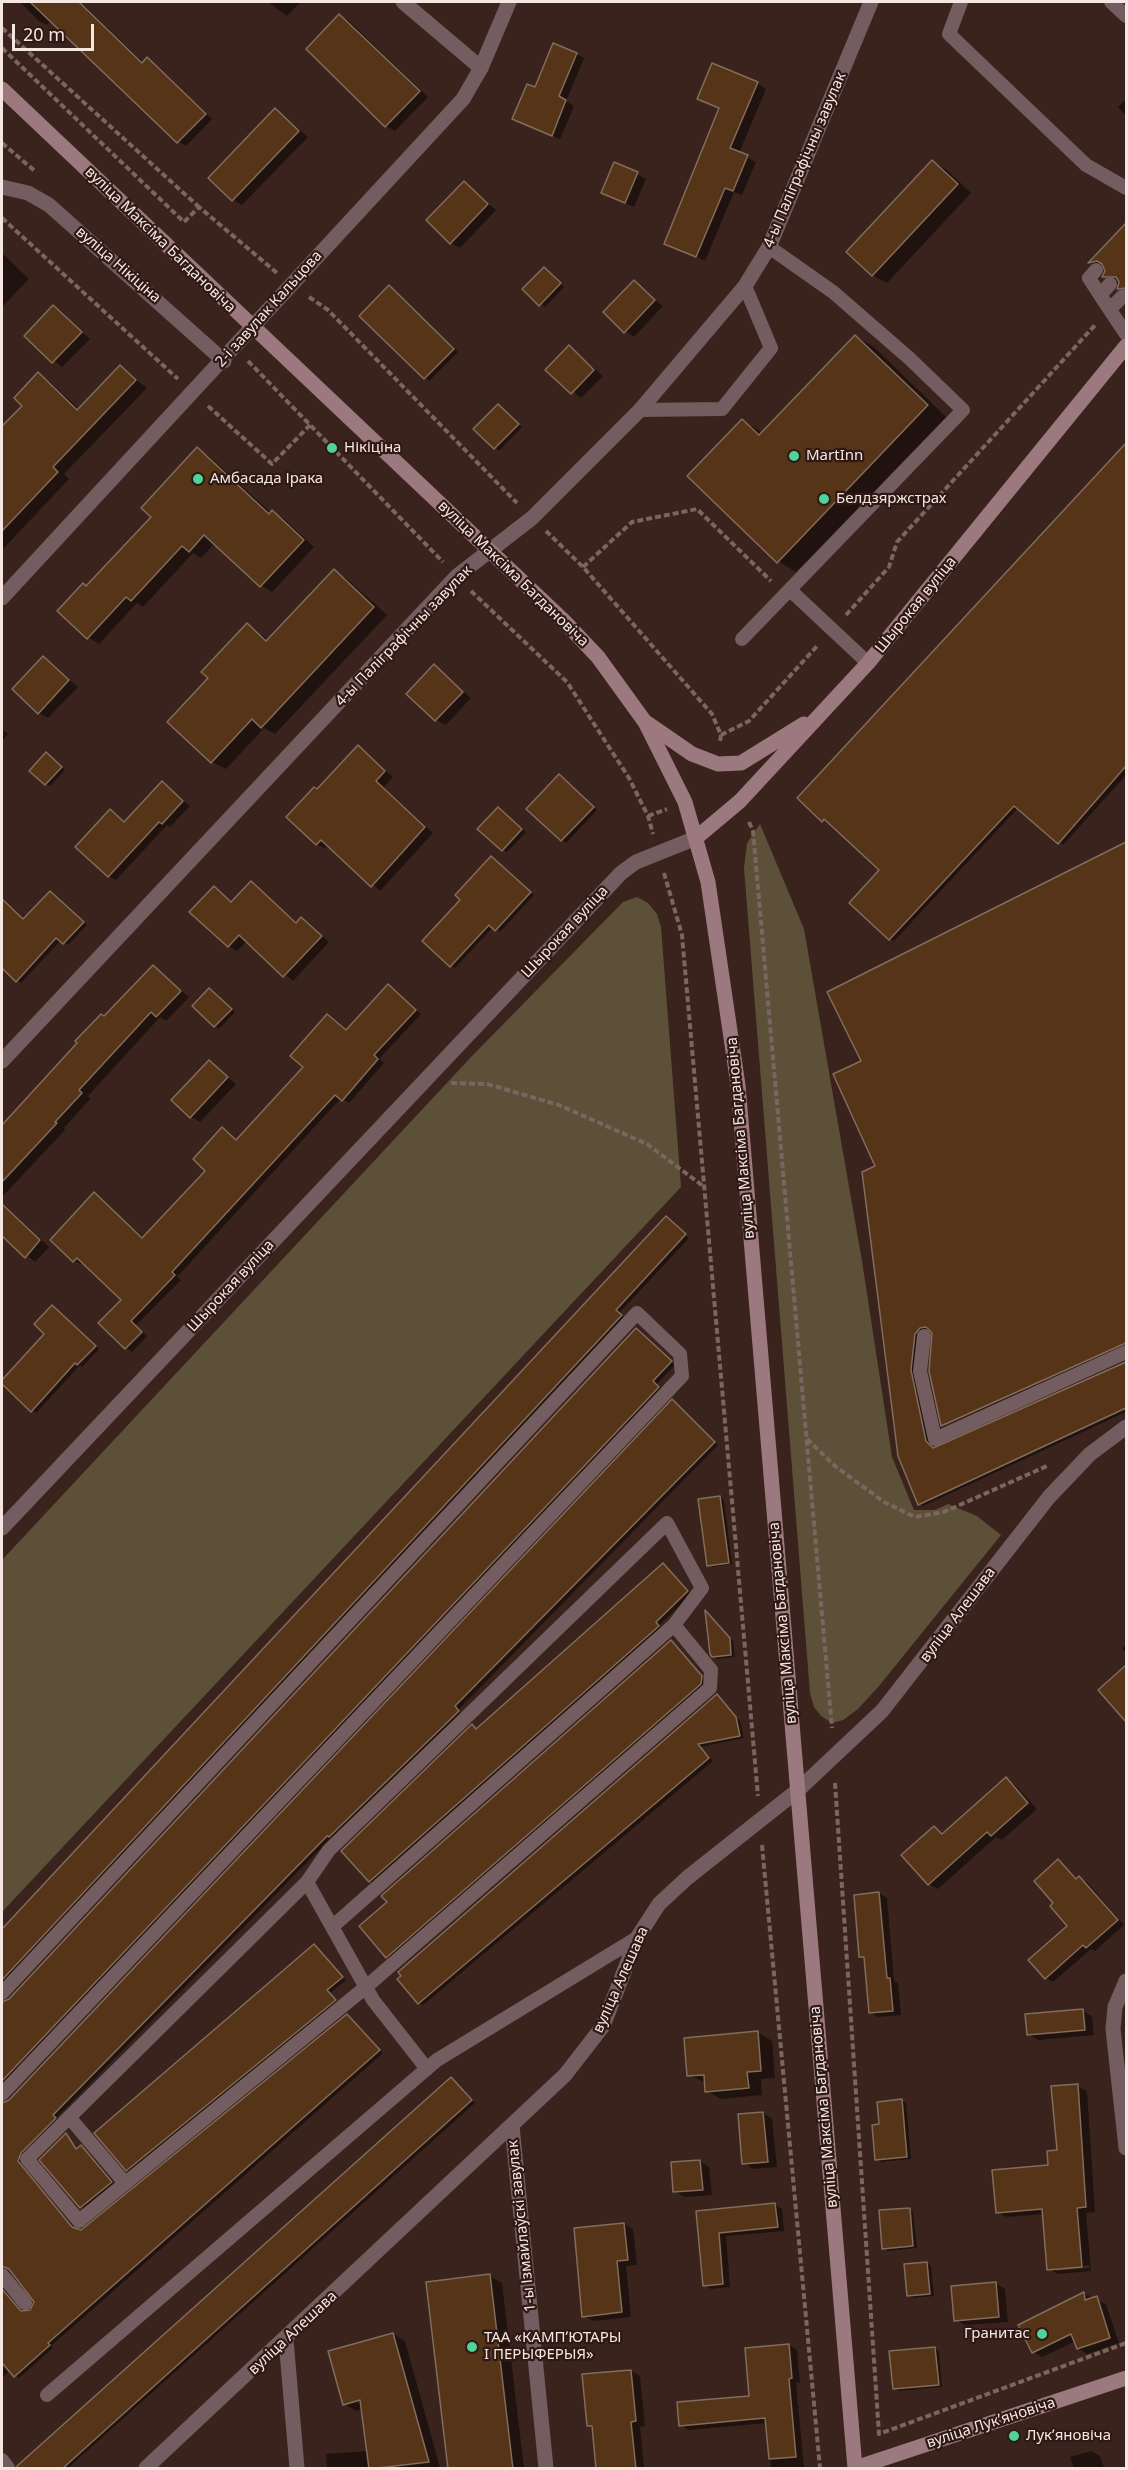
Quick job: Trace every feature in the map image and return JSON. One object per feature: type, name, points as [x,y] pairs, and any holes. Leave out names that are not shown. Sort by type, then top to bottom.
[{"type":"main road","name":"вуліца Максіма Багдановіча","points":[[2,89],[251,327],[490,550],[598,657],[645,722],[684,802],[708,882],[738,1086],[855,2468]]},
{"type":"main road","name":"Шырокая вуліца","points":[[696,838],[740,801],[868,663],[1126,346]]},
{"type":"main road","points":[[645,722],[692,754],[718,764],[741,763],[822,713]]},
{"type":"main road","name":"вуліца Лукʼяновіча","points":[[855,2468],[1126,2378]]},
{"type":"street","points":[[403,2],[481,68]]},
{"type":"street","name":"2-і завулак Кальцова","points":[[2,598],[224,360],[290,284],[462,99],[481,68],[508,2]]},
{"type":"street","name":"4-ы Паліграфічны завулак","points":[[2,1061],[457,576],[532,518],[640,410],[745,286],[770,247],[871,2]]},
{"type":"street","name":"вуліца Нікіціна","points":[[2,187],[28,193],[49,205],[224,360]]},
{"type":"street","name":"Шырокая вуліца","points":[[2,1528],[621,873],[636,862],[696,838]]},
{"type":"street","name":"вуліца Алешава","points":[[147,2469],[565,2075],[596,2039],[603,2026],[637,1938],[648,1918],[671,1892],[797,1791],[882,1711],[1067,1476],[1090,1454],[1126,1427]]},
{"type":"street","points":[[1126,1981],[1115,2007],[1113,2029],[1126,2148]]},
{"type":"street","name":"1-ы Ізмайлаўскі завулак","points":[[512,2126],[546,2469]]},
{"type":"street","points":[[286,2340],[297,2469]]},
{"type":"lane","points":[[962,2],[949,34],[1086,165],[1126,188]]},
{"type":"lane","points":[[1111,2],[1126,16]]},
{"type":"lane","points":[[742,639],[963,410],[909,358],[833,292],[770,247]]},
{"type":"lane","points":[[1096,270],[1089,278],[1126,334]]},
{"type":"lane","points":[[1100,295],[1110,284]]},
{"type":"lane","points":[[640,410],[722,409],[771,348],[745,286]]},
{"type":"lane","points":[[1110,309],[1123,296]]},
{"type":"lane","points":[[790,590],[868,663]]},
{"type":"lane","points":[[2,1993],[637,1313],[680,1354],[682,1376],[2,2094]]},
{"type":"lane","points":[[924,1336],[920,1371],[935,1439],[1126,1352]]},
{"type":"lane","points":[[332,1927],[674,1625],[702,1588],[667,1523],[329,1850],[307,1882],[27,2159],[79,2221],[366,1987],[710,1688],[711,1670],[674,1625]]},
{"type":"lane","points":[[307,1882],[366,1987],[427,2069]]},
{"type":"lane","points":[[47,2395],[437,2060],[637,1938]]},
{"type":"lane","points":[[69,2117],[125,2183]]},
{"type":"lane","points":[[2,2275],[25,2303]]},
{"type":"lane","points":[[2,2460],[8,2469]]},
{"type":"path","points":[[2,28],[199,207],[290,284],[328,310],[583,567],[712,714],[721,735],[748,721],[832,630],[889,567],[897,542],[1110,309]]},
{"type":"path","points":[[2,48],[184,222],[199,207]]},
{"type":"path","points":[[2,143],[40,175]]},
{"type":"path","points":[[2,218],[272,464],[310,425]]},
{"type":"path","points":[[235,348],[457,576],[567,682],[629,778],[648,816],[682,935],[820,2469]]},
{"type":"path","points":[[583,567],[632,522],[697,509],[779,588],[790,590]]},
{"type":"path","points":[[753,831],[833,1759],[879,2434],[1126,2343]]},
{"type":"path","points":[[424,1082],[487,1084],[559,1105],[647,1144],[704,1187]]},
{"type":"path","points":[[807,1439],[835,1466],[884,1502],[915,1517],[944,1512],[1054,1462]]},
{"type":"shaded area","points":[[760,824],[804,929],[862,1261],[892,1457],[914,1510],[935,1510],[948,1504],[977,1516],[1001,1535],[879,1686],[858,1709],[843,1720],[832,1723],[821,1716],[814,1707],[810,1693],[744,868],[747,843]]},
{"type":"shaded area","points":[[637,897],[648,903],[657,914],[661,927],[681,1187],[2,1912],[2,1560],[472,1056],[623,902]]},
{"type":"building","points":[[30,2],[79,2],[142,63],[147,57],[206,114],[177,143]]},
{"type":"building","points":[[339,14],[420,91],[385,127],[306,49]]},
{"type":"building","points":[[553,43],[577,53],[559,96],[566,100],[552,136],[512,119],[527,84],[535,87]]},
{"type":"building","points":[[712,63],[758,82],[730,148],[748,155],[733,191],[725,188],[696,257],[664,244],[719,108],[697,99]]},
{"type":"building","points":[[275,108],[299,131],[232,201],[208,178]]},
{"type":"building","points":[[932,160],[958,184],[872,276],[846,252]]},
{"type":"building","points":[[614,162],[638,172],[625,203],[601,193]]},
{"type":"building","points":[[464,181],[488,204],[450,244],[426,220]]},
{"type":"building","points":[[1126,223],[1126,288],[1117,289],[1119,282],[1116,277],[1102,277],[1105,271],[1102,264],[1097,261],[1088,263]]},
{"type":"building","points":[[544,267],[561,283],[539,306],[522,289]]},
{"type":"building","points":[[634,280],[655,300],[624,333],[603,312]]},
{"type":"building","points":[[389,285],[454,349],[424,379],[359,316]]},
{"type":"building","points":[[53,305],[82,332],[52,363],[24,336]]},
{"type":"building","name":"MartInn","points":[[855,335],[928,405],[777,563],[687,476],[742,419],[759,435]]},
{"type":"building","points":[[569,345],[594,370],[571,394],[545,370]]},
{"type":"building","points":[[120,365],[136,380],[53,467],[58,472],[2,531],[2,426],[22,406],[14,398],[38,372],[77,410]]},
{"type":"building","points":[[498,404],[519,424],[494,449],[473,429]]},
{"type":"building","points":[[1126,443],[1126,766],[1058,844],[1014,806],[889,940],[849,903],[879,870],[824,819],[822,822],[797,798]]},
{"type":"building","points":[[197,447],[269,514],[272,510],[304,540],[260,587],[204,535],[189,552],[182,546],[131,601],[126,597],[87,639],[57,611],[83,583],[86,586],[151,517],[141,508]]},
{"type":"building","points":[[334,569],[374,607],[261,728],[252,719],[211,763],[167,722],[208,678],[201,672],[247,623],[266,641]]},
{"type":"building","points":[[43,656],[69,680],[38,714],[12,689]]},
{"type":"building","points":[[434,664],[463,692],[435,721],[406,694]]},
{"type":"building","points":[[358,745],[385,771],[376,781],[425,827],[371,887],[321,840],[316,845],[286,817],[314,787],[317,789]]},
{"type":"building","points":[[46,752],[62,767],[45,785],[29,771]]},
{"type":"building","points":[[559,774],[594,807],[561,841],[526,809]]},
{"type":"building","points":[[162,781],[183,801],[162,824],[159,822],[108,877],[75,847],[110,809],[124,822]]},
{"type":"building","points":[[498,807],[522,829],[502,851],[477,829]]},
{"type":"building","points":[[1126,842],[1126,1343],[941,1426],[929,1371],[932,1333],[926,1327],[920,1328],[915,1334],[911,1370],[926,1441],[933,1448],[1126,1362],[1126,1408],[918,1505],[898,1456],[862,1172],[875,1166],[833,1074],[861,1061],[827,992]]},
{"type":"building","points":[[491,856],[531,892],[495,931],[489,925],[450,967],[422,941],[460,900],[455,895]]},
{"type":"building","points":[[251,881],[296,923],[301,917],[322,936],[283,977],[239,935],[228,947],[189,912],[214,886],[231,902]]},
{"type":"building","points":[[50,891],[84,922],[63,944],[56,938],[16,982],[2,968],[2,899],[23,919]]},
{"type":"building","points":[[153,965],[181,991],[156,1017],[151,1012],[79,1090],[82,1093],[55,1122],[57,1123],[2,1182],[2,1125],[77,1043],[75,1041],[101,1014],[104,1016]]},
{"type":"building","points":[[388,984],[416,1010],[374,1055],[378,1059],[342,1101],[335,1095],[172,1272],[175,1275],[131,1321],[142,1332],[125,1349],[98,1323],[121,1300],[77,1258],[73,1262],[50,1240],[94,1192],[142,1238],[205,1171],[193,1159],[222,1127],[236,1140],[303,1067],[290,1056],[327,1014],[346,1030]]},
{"type":"building","points":[[209,988],[232,1009],[214,1027],[192,1006]]},
{"type":"building","points":[[209,1060],[228,1077],[190,1118],[171,1100]]},
{"type":"building","points":[[2,1204],[40,1240],[25,1258],[2,1236]]},
{"type":"building","points":[[666,1216],[686,1234],[616,1310],[622,1315],[2,1980],[2,1929]]},
{"type":"building","points":[[52,1305],[96,1346],[77,1365],[75,1363],[31,1412],[2,1384],[2,1380],[44,1334],[34,1324]]},
{"type":"building","points":[[636,1328],[672,1361],[653,1381],[659,1387],[2,2081],[2,2002],[9,1999]]},
{"type":"building","points":[[672,1399],[715,1442],[455,1706],[459,1711],[329,1837],[327,1836],[53,2115],[56,2118],[21,2153],[18,2161],[72,2227],[81,2230],[347,2014],[380,2050],[48,2343],[50,2345],[14,2377],[2,2363],[2,2289],[21,2311],[30,2310],[34,2302],[9,2269],[2,2266],[2,2103],[9,2100]]},
{"type":"building","points":[[720,1496],[729,1563],[707,1566],[698,1499]]},
{"type":"building","points":[[663,1563],[688,1591],[656,1622],[659,1626],[369,1882],[341,1851],[472,1724],[476,1729]]},
{"type":"building","points":[[705,1610],[730,1638],[731,1655],[712,1657],[710,1654]]},
{"type":"building","points":[[671,1640],[702,1676],[701,1684],[386,1958],[359,1926],[387,1902],[381,1896]]},
{"type":"building","points":[[1126,1665],[1126,1722],[1098,1690]]},
{"type":"building","points":[[717,1694],[736,1717],[740,1736],[698,1744],[709,1758],[418,2004],[397,1979],[401,1976],[398,1972]]},
{"type":"building","points":[[1006,1777],[1028,1803],[991,1836],[987,1832],[928,1885],[901,1855],[934,1826],[942,1834]]},
{"type":"building","points":[[1058,1859],[1076,1879],[1079,1876],[1118,1920],[1086,1948],[1083,1945],[1045,1979],[1028,1960],[1067,1926],[1050,1906],[1053,1903],[1034,1881]]},
{"type":"building","points":[[879,1892],[887,1978],[890,1978],[893,2011],[869,2013],[864,1957],[859,1957],[854,1895]]},
{"type":"building","points":[[314,1944],[343,1977],[327,1990],[336,2000],[126,2171],[94,2133]]},
{"type":"building","points":[[1083,2009],[1085,2030],[1027,2035],[1025,2014]]},
{"type":"building","points":[[758,2031],[761,2071],[747,2072],[749,2088],[705,2092],[704,2075],[687,2076],[684,2038]]},
{"type":"building","points":[[451,2077],[472,2100],[62,2469],[17,2469],[17,2466]]},
{"type":"building","points":[[1078,2084],[1086,2207],[1077,2208],[1082,2267],[1047,2270],[1042,2209],[996,2213],[992,2170],[1048,2165],[1047,2151],[1057,2150],[1051,2086]]},
{"type":"building","points":[[902,2099],[907,2157],[875,2160],[872,2125],[879,2124],[877,2102]]},
{"type":"building","points":[[763,2112],[768,2162],[742,2164],[738,2114]]},
{"type":"building","points":[[66,2133],[76,2149],[81,2145],[112,2182],[80,2208],[39,2160]]},
{"type":"building","points":[[700,2160],[703,2190],[673,2192],[671,2162]]},
{"type":"building","points":[[775,2203],[778,2227],[719,2233],[723,2284],[703,2286],[696,2211]]},
{"type":"building","points":[[910,2208],[913,2246],[882,2249],[879,2210]]},
{"type":"building","points":[[624,2223],[628,2260],[617,2261],[622,2312],[582,2317],[574,2228]]},
{"type":"building","points":[[927,2262],[930,2294],[907,2296],[904,2264]]},
{"type":"building","points":[[490,2274],[513,2469],[448,2469],[426,2282]]},
{"type":"building","points":[[996,2282],[999,2317],[954,2321],[951,2286]]},
{"type":"building","points":[[1084,2292],[1085,2300],[1097,2296],[1110,2338],[1077,2349],[1071,2334],[1032,2353],[1018,2325]]},
{"type":"building","points":[[393,2333],[429,2462],[369,2469],[360,2400],[343,2405],[328,2351]]},
{"type":"building","points":[[789,2344],[792,2378],[789,2379],[796,2457],[769,2459],[765,2418],[679,2426],[677,2402],[749,2396],[745,2348]]},
{"type":"building","points":[[935,2347],[939,2385],[893,2389],[889,2351]]},
{"type":"building","points":[[631,2370],[636,2421],[631,2422],[636,2469],[596,2469],[592,2426],[587,2426],[582,2374]]},
{"type":"place","name":"Нікіціна","points":[[332,448]]},
{"type":"place","name":"MartInn","points":[[794,456]]},
{"type":"place","name":"Амбасада Ірака","points":[[198,479]]},
{"type":"place","name":"Белдзяржстрах","points":[[824,499]]},
{"type":"place","name":"Гранитас","points":[[1042,2334]]},
{"type":"place","name":"ТАА «КАМПʼЮТАРЫ I ПЕРЫФЕРЫЯ»","points":[[472,2347]]},
{"type":"place","name":"Лукʼяновіча","points":[[1014,2436]]}]
